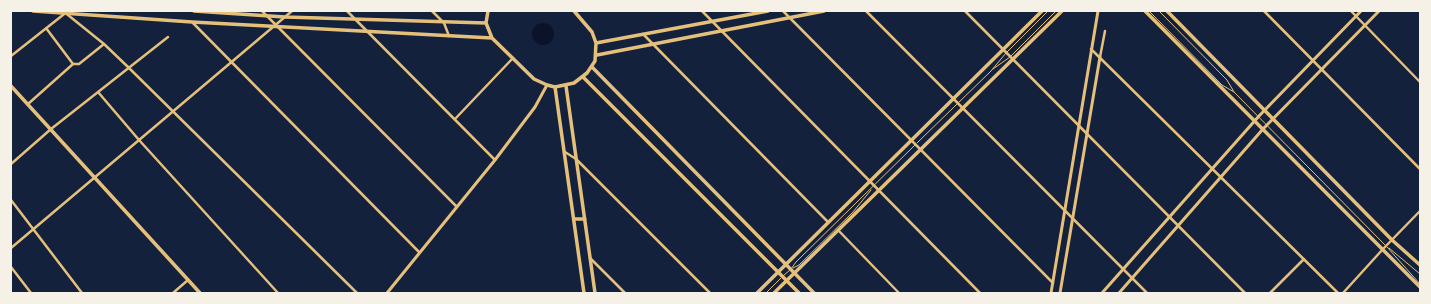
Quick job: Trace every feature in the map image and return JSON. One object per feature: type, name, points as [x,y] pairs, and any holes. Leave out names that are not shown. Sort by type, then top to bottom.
[{"type":"main road","points":[[33,11],[65,12],[192,22],[492,38]]},
{"type":"main road","points":[[194,11],[355,20],[486,23]]},
{"type":"main road","points":[[488,11],[486,23],[492,38],[534,79],[547,85],[555,86],[566,86],[583,77],[592,67],[596,55],[596,43],[592,32],[574,11]]},
{"type":"main road","points":[[596,43],[768,11]]},
{"type":"main road","points":[[596,55],[824,11]]},
{"type":"main road","points":[[757,293],[910,140],[1004,51],[1042,11]]},
{"type":"main road","points":[[774,293],[961,108],[1013,60],[1062,11]]},
{"type":"main road","points":[[1145,11],[1384,247],[1420,287]]},
{"type":"main road","points":[[1167,11],[1392,240],[1420,265]]},
{"type":"main road","points":[[592,67],[814,293]]},
{"type":"main road","points":[[583,77],[799,293]]},
{"type":"main road","points":[[11,86],[200,293]]},
{"type":"main road","points":[[555,86],[584,293]]},
{"type":"main road","points":[[566,86],[594,293]]},
{"type":"main road","points":[[574,219],[585,219]]},
{"type":"street","points":[[262,11],[457,207]]},
{"type":"street","points":[[11,248],[292,11]]},
{"type":"street","points":[[347,11],[495,160]]},
{"type":"street","points":[[432,11],[444,23],[448,36]]},
{"type":"street","points":[[702,11],[980,293]]},
{"type":"street","points":[[783,11],[919,150],[1053,283]]},
{"type":"street","points":[[866,11],[1147,293]]},
{"type":"street","points":[[965,11],[1245,293]]},
{"type":"street","points":[[1052,293],[1098,11]]},
{"type":"street","points":[[1264,11],[1322,68],[1420,169]]},
{"type":"street","points":[[1351,11],[1420,82]]},
{"type":"street","points":[[1102,293],[1259,116],[1361,11]]},
{"type":"street","points":[[1119,293],[1267,124],[1379,11]]},
{"type":"street","points":[[11,56],[65,12],[104,44],[128,67],[357,293]]},
{"type":"street","points":[[192,22],[419,252]]},
{"type":"street","points":[[46,28],[73,64]]},
{"type":"street","points":[[1063,293],[1060,292],[1105,31]]},
{"type":"street","points":[[642,34],[828,222]]},
{"type":"street","points":[[11,164],[51,129],[168,37]]},
{"type":"street","points":[[28,104],[73,64],[79,64],[104,44]]},
{"type":"street","points":[[1092,49],[1213,167],[1338,293]]},
{"type":"street","points":[[454,119],[513,58]]},
{"type":"street","points":[[387,293],[495,160],[535,107],[547,85]]},
{"type":"street","points":[[98,92],[139,140],[278,293]]},
{"type":"street","points":[[565,152],[576,159],[710,293]]},
{"type":"street","points":[[11,200],[82,293]]},
{"type":"street","points":[[1343,293],[1384,247],[1420,211]]},
{"type":"street","points":[[838,230],[899,293]]},
{"type":"street","points":[[590,258],[625,293]]},
{"type":"street","points":[[1270,293],[1304,259]]},
{"type":"street","points":[[11,267],[31,293]]},
{"type":"street","points":[[173,293],[188,280]]},
{"type":"lane","points":[[991,71],[1004,51],[1048,11]]},
{"type":"lane","points":[[791,270],[796,262],[915,145],[991,71],[1010,57],[1056,11]]},
{"type":"lane","points":[[1149,11],[1222,84],[1234,92],[1267,124],[1420,284]]},
{"type":"lane","points":[[1159,11],[1227,80],[1234,92]]},
{"type":"lane","points":[[766,293],[783,276],[799,265],[853,212],[874,186]]},
{"type":"lane","points":[[1384,247],[1420,274]]},
{"type":"water","points":[[543,23],[551,26],[554,34],[551,42],[543,45],[535,42],[532,34],[535,26]]}]
